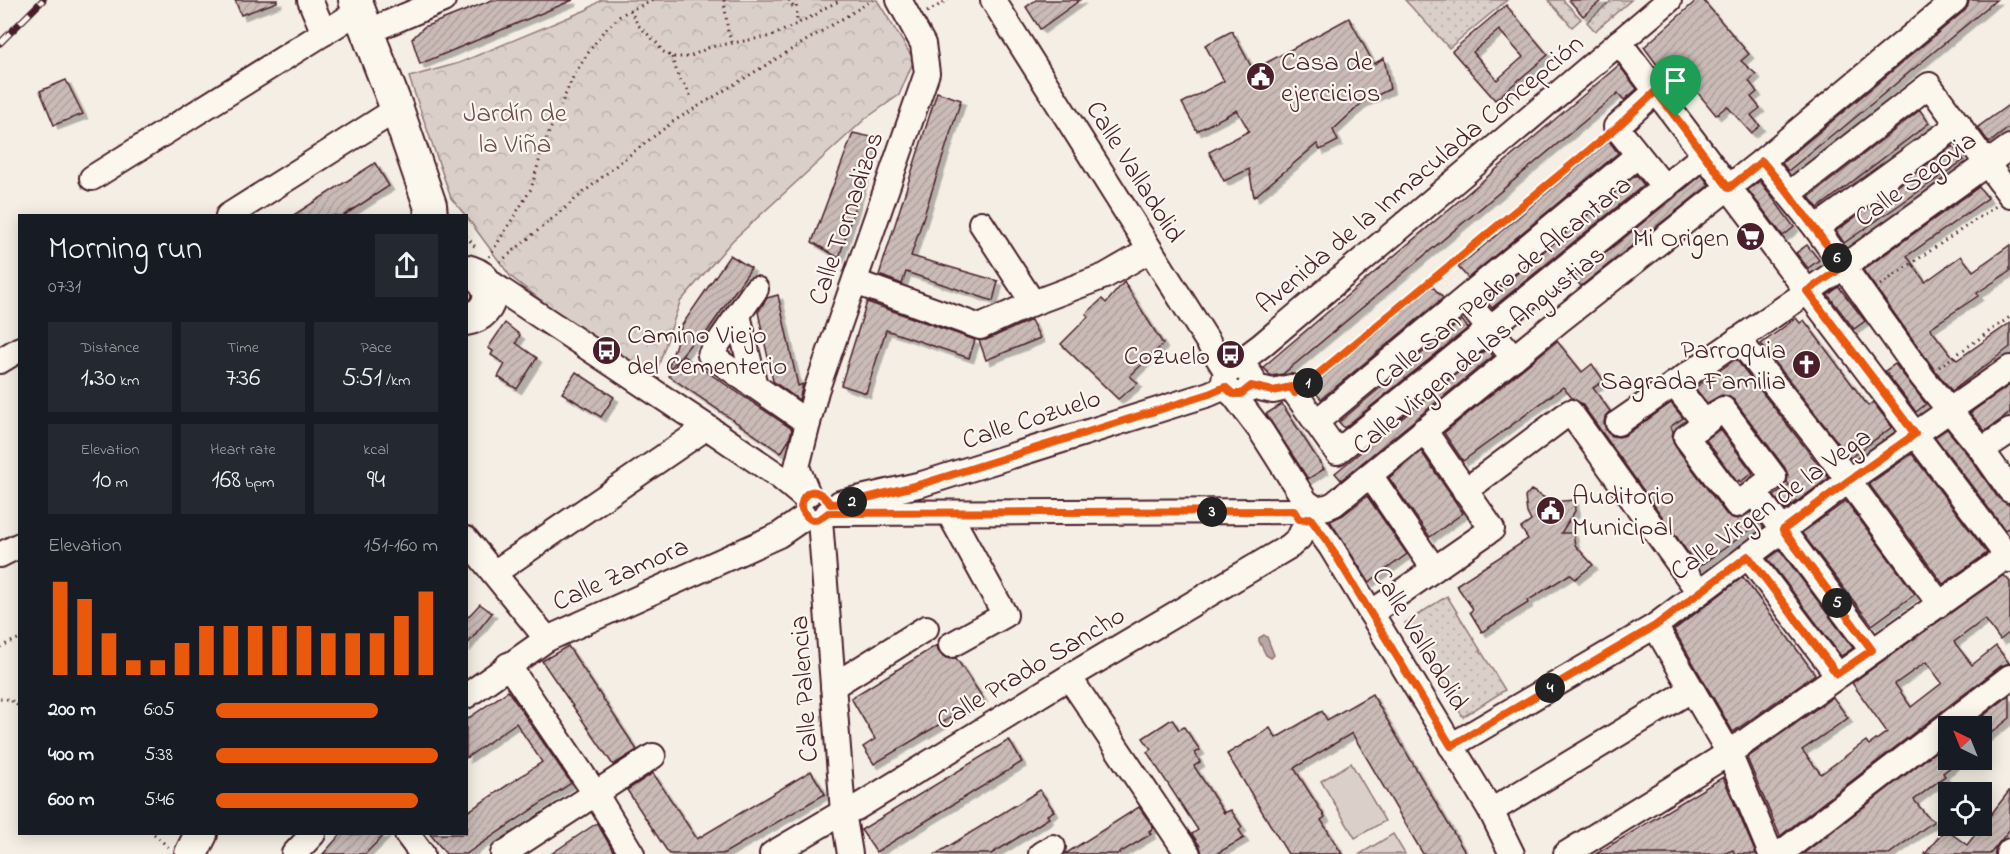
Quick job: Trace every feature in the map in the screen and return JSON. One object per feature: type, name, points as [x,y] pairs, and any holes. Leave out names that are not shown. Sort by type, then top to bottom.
[{"type":"main road","points":[[360,14],[397,109],[433,212]]},
{"type":"main road","points":[[191,854],[200,835]]},
{"type":"street","points":[[310,0],[324,33]]},
{"type":"street","points":[[92,178],[324,33],[360,14],[443,0]]},
{"type":"street","name":"Calle Tornadizos","points":[[816,507],[797,467],[816,391],[927,73],[923,44],[899,0]]},
{"type":"street","name":"Avenida de la Inmaculada Concepción","points":[[1238,381],[1263,345],[1669,0]]},
{"type":"street","name":"Calle Virgen de las Angustias","points":[[1303,506],[1327,507],[1334,504],[1729,188],[1955,0]]},
{"type":"street","name":"Calle Valladolid","points":[[995,1],[1150,250],[1238,381],[1261,431],[1303,506],[1327,541],[1491,811],[1512,854]]},
{"type":"street","points":[[1566,854],[1729,753],[1837,674],[2009,556],[1619,42]]},
{"type":"street","points":[[1789,194],[1929,85],[1987,163],[2005,199]]},
{"type":"street","points":[[1656,91],[1616,128],[1665,188]]},
{"type":"street","points":[[231,214],[397,109]]},
{"type":"street","points":[[1816,228],[1959,124]]},
{"type":"street","name":"Calle Segovia","points":[[1603,434],[1843,267],[2010,147]]},
{"type":"street","points":[[1238,381],[1273,391],[1291,387],[1316,422],[1638,155]]},
{"type":"street","name":"Calle San Pedro de Alcantara","points":[[1316,422],[1337,452],[1704,155]]},
{"type":"street","points":[[1762,161],[1816,228],[1923,378],[1982,450],[2010,490]]},
{"type":"street","points":[[981,223],[1033,303]]},
{"type":"street","points":[[855,282],[980,327],[1033,303],[1104,276],[1150,250]]},
{"type":"street","points":[[474,288],[530,309],[780,477],[816,507],[949,513],[1303,506]]},
{"type":"street","points":[[756,289],[710,355],[808,423]]},
{"type":"street","points":[[1465,299],[1514,358]]},
{"type":"street","points":[[738,315],[755,386]]},
{"type":"street","points":[[1738,339],[1939,603]]},
{"type":"street","points":[[0,361],[18,350]]},
{"type":"street","name":"Calle Virgen de la Vega","points":[[1451,746],[1655,626],[1848,481],[2010,368]]},
{"type":"street","name":"Calle Cozuelo","points":[[816,507],[847,503],[922,484],[1209,394],[1238,381]]},
{"type":"street","points":[[1674,384],[1705,423]]},
{"type":"street","points":[[1723,409],[1774,477],[1737,505],[1686,436],[1705,423],[1723,409]]},
{"type":"street","points":[[1465,491],[1570,412],[1603,434],[1699,592]]},
{"type":"street","points":[[494,573],[707,427]]},
{"type":"street","points":[[1371,613],[1492,529],[1424,430]]},
{"type":"street","points":[[1982,450],[2010,430]]},
{"type":"street","points":[[1370,475],[1434,569]]},
{"type":"street","points":[[922,484],[923,513]]},
{"type":"street","points":[[1754,492],[1872,650]]},
{"type":"street","name":"Calle Prado Sancho","points":[[772,854],[843,812],[856,808],[1069,677],[1290,546],[1299,538],[1303,506]]},
{"type":"street","name":"Calle Zamora","points":[[468,695],[547,639],[779,535],[816,507]]},
{"type":"street","name":"Calle Palencia","points":[[816,507],[843,812],[850,854]]},
{"type":"street","points":[[949,513],[1005,615],[951,645]]},
{"type":"street","points":[[468,541],[547,639]]},
{"type":"street","points":[[0,555],[18,546]]},
{"type":"street","points":[[1748,556],[1837,674]]},
{"type":"street","points":[[1655,626],[1729,753],[1771,854]]},
{"type":"street","points":[[833,686],[926,628]]},
{"type":"street","points":[[508,665],[595,793],[632,854]]},
{"type":"street","points":[[1069,677],[1181,852]]},
{"type":"street","points":[[1780,854],[2010,677]]},
{"type":"street","points":[[1491,811],[1691,690]]},
{"type":"street","points":[[503,854],[653,756]]},
{"type":"street","points":[[294,854],[312,835]]},
{"type":"street","points":[[408,835],[422,854]]},
{"type":"path","points":[[474,288],[531,189],[544,144],[578,68],[602,33],[620,16],[655,0]]},
{"type":"path","points":[[724,0],[728,32],[732,43]]},
{"type":"path","points":[[789,0],[796,11]]},
{"type":"path","points":[[796,0],[798,22]]},
{"type":"path","points":[[630,10],[638,25],[658,44],[662,51],[672,57],[689,57],[710,47],[771,36],[818,14],[841,0]]},
{"type":"path","points":[[474,288],[501,262],[619,163],[674,121],[873,0]]},
{"type":"path","points":[[672,57],[679,79],[691,97]]},
{"type":"path","points":[[1295,393],[1616,128]]},
{"type":"path","points":[[1863,296],[2005,199]]},
{"type":"path","points":[[468,249],[474,288]]},
{"type":"path","points":[[1923,378],[2010,317]]},
{"type":"path","points":[[0,647],[18,639]]},
{"type":"path","points":[[0,699],[9,699],[18,706]]},
{"type":"path","points":[[155,835],[175,854]]},
{"type":"green space","name":"Jardín de la Viña","points":[[601,0],[877,0],[914,60],[899,95],[865,119],[732,241],[680,302],[654,379],[578,329],[510,276],[468,219],[468,214],[464,214],[451,198],[409,77],[459,63],[586,10]]},
{"type":"green space","points":[[1405,0],[1507,0],[1449,48]]},
{"type":"green space","points":[[1548,0],[1563,0],[1581,19],[1572,27]]},
{"type":"green space","points":[[1612,0],[1631,0],[1595,31],[1587,22]]},
{"type":"green space","points":[[1447,596],[1505,690],[1463,717],[1405,623]]},
{"type":"green space","points":[[1351,763],[1385,821],[1355,838],[1321,781]]},
{"type":"green space","points":[[1393,834],[1405,854],[1360,854]]},
{"type":"shaded area","points":[[1264,635],[1274,655],[1271,658],[1266,655],[1259,641],[1259,638]]},
{"type":"building","points":[[235,0],[277,0],[277,2],[241,15]]},
{"type":"building","points":[[492,0],[573,0],[420,64],[412,39],[424,27]]},
{"type":"building","points":[[1036,0],[1080,0],[1040,29],[1026,7]]},
{"type":"building","points":[[1569,0],[1602,0],[1583,16]]},
{"type":"building","points":[[1697,0],[1703,0],[1749,54],[1741,61],[1756,74],[1749,81],[1757,92],[1751,97],[1760,108],[1751,115],[1760,126],[1751,133],[1727,106],[1716,115],[1684,76],[1672,85],[1644,47]]},
{"type":"building","points":[[1969,0],[1996,0],[1788,171],[1782,163],[1964,11]]},
{"type":"building","points":[[1506,5],[1548,55],[1495,100],[1452,51]],"holes":[[[1499,30],[1523,57],[1497,80],[1473,52]]]},
{"type":"building","points":[[1349,18],[1374,64],[1384,58],[1390,89],[1363,102],[1333,130],[1338,141],[1320,150],[1317,144],[1254,197],[1249,169],[1224,181],[1209,152],[1249,131],[1237,110],[1197,131],[1182,103],[1224,81],[1205,45],[1232,31],[1253,70]]},
{"type":"building","points":[[1619,65],[1637,89],[1624,100],[1618,93],[1283,374],[1271,376],[1263,367]]},
{"type":"building","points":[[66,80],[83,114],[54,125],[40,91]]},
{"type":"building","points":[[937,92],[961,100],[911,256],[998,281],[993,301],[906,272],[902,284],[879,275]]},
{"type":"building","points":[[2010,104],[2010,127],[1989,143],[1978,127]]},
{"type":"building","points":[[1920,110],[1929,123],[1818,208],[1809,197]]},
{"type":"building","points":[[853,133],[876,138],[839,258],[812,242]]},
{"type":"building","points":[[1609,141],[1618,153],[1468,278],[1458,267]]},
{"type":"building","points":[[1953,146],[1964,160],[1844,243],[1836,231]]},
{"type":"building","points":[[375,163],[389,186],[346,214],[295,214]]},
{"type":"building","points":[[1636,175],[1644,185],[1492,308],[1485,300]]},
{"type":"building","points":[[1702,175],[1709,185],[1581,286],[1574,278]]},
{"type":"building","points":[[1760,181],[1794,227],[1783,236],[1748,190]]},
{"type":"building","points":[[1979,187],[1988,198],[1907,256],[1925,282],[1961,256],[1973,271],[2010,245],[2010,271],[1930,328],[1957,360],[2010,323],[2010,347],[1952,391],[1863,270]]},
{"type":"building","points":[[1807,245],[1819,260],[1808,268],[1796,253]]},
{"type":"building","points":[[730,255],[751,268],[702,339],[696,337],[667,372],[682,325]]},
{"type":"building","points":[[1124,282],[1163,344],[1130,376],[1138,383],[1118,399],[1061,344],[1088,317],[1086,314],[1102,299],[1106,303]]},
{"type":"building","points":[[1432,286],[1443,298],[1321,399],[1311,387]]},
{"type":"building","points":[[1839,287],[1865,321],[1854,329],[1828,295]]},
{"type":"building","points":[[778,295],[798,386],[803,384],[799,400],[773,381],[758,312],[767,298]]},
{"type":"building","points":[[867,302],[975,340],[969,358],[886,330],[866,393],[841,385]]},
{"type":"building","name":"Parroquia Sagrada Familia","points":[[1796,318],[1800,323],[1804,320],[1868,406],[1873,402],[1892,427],[1850,458],[1761,344]]},
{"type":"building","points":[[1031,320],[1040,338],[986,360],[979,340],[986,340]]},
{"type":"building","points":[[1462,320],[1468,328],[1344,428],[1339,422]]},
{"type":"building","points":[[505,323],[520,335],[516,343],[537,358],[517,389],[498,377],[505,364],[491,355],[493,351],[488,348]]},
{"type":"building","points":[[1557,341],[1582,372],[1592,364],[1604,381],[1593,388],[1610,411],[1605,416],[1604,424],[1607,432],[1612,436],[1626,435],[1671,403],[1683,418],[1670,427],[1673,431],[1672,438],[1675,446],[1726,514],[1738,519],[1751,512],[1760,523],[1698,567],[1582,404],[1572,398],[1563,387],[1463,461],[1444,433]]},
{"type":"building","points":[[1487,349],[1493,356],[1341,480],[1335,473]]},
{"type":"building","points":[[682,355],[792,429],[789,440],[781,453],[669,376]]},
{"type":"building","points":[[1736,359],[1829,478],[1785,510],[1774,496],[1789,485],[1785,468],[1734,400],[1722,395],[1707,403],[1695,388]]},
{"type":"building","points":[[1895,364],[1926,404],[1916,412],[1885,371]]},
{"type":"building","points":[[576,372],[614,397],[601,417],[562,393]]},
{"type":"building","points":[[2010,385],[2010,413],[1985,431],[1970,413]]},
{"type":"building","points":[[1282,404],[1324,469],[1308,479],[1266,414]]},
{"type":"building","points":[[1720,429],[1753,473],[1740,482],[1739,480],[1737,482],[1706,440]]},
{"type":"building","points":[[1947,429],[1998,498],[2010,506],[2010,527],[2005,530],[1935,437]]},
{"type":"building","points":[[1421,451],[1463,513],[1430,537],[1389,478]]},
{"type":"building","points":[[1912,454],[1987,553],[1943,584],[1869,484]]},
{"type":"building","points":[[1531,490],[1552,502],[1574,500],[1575,511],[1561,533],[1573,533],[1575,545],[1593,565],[1575,579],[1570,574],[1482,632],[1470,612],[1473,609],[1456,585],[1528,539],[1521,528],[1531,521],[1527,513],[1525,497]]},
{"type":"building","points":[[1367,496],[1407,554],[1369,582],[1330,521],[1343,515]]},
{"type":"building","points":[[1846,501],[1915,594],[1872,625],[1802,533]]},
{"type":"building","points":[[1780,550],[1853,648],[1841,656],[1768,559]]},
{"type":"building","points":[[2004,575],[2010,582],[2010,632],[2000,640],[1985,619],[1954,642],[1972,665],[1996,646],[2009,663],[2001,666],[1780,836],[1747,758],[1833,697],[1848,718],[1802,750],[1821,774],[1866,741],[1869,745],[1887,732],[1852,683]],"holes":[[[1926,662],[1942,683],[1911,707],[1895,684]]]},
{"type":"building","points":[[1743,577],[1815,674],[1733,732],[1674,630]]},
{"type":"building","points":[[480,604],[492,613],[468,643],[468,617]]},
{"type":"building","points":[[937,645],[943,657],[956,658],[983,698],[874,764],[863,747],[875,739],[851,698]]},
{"type":"building","points":[[568,646],[637,750],[613,765],[542,661]]},
{"type":"building","points":[[508,691],[571,783],[466,854],[446,854],[431,835],[468,835],[468,812],[542,762],[516,723],[468,757],[468,719]]},
{"type":"building","points":[[1372,694],[1466,854],[1423,854],[1352,733],[1294,768],[1325,817],[1321,820],[1342,854],[1288,854],[1227,754],[1270,728],[1276,738],[1322,711],[1327,720]]},
{"type":"building","points":[[2010,695],[2010,718],[1992,732],[1992,716],[1983,716]]},
{"type":"building","points":[[1172,719],[1179,730],[1184,727],[1200,750],[1195,753],[1200,762],[1194,766],[1224,813],[1231,810],[1242,827],[1239,830],[1244,838],[1216,854],[1202,854],[1192,834],[1198,830],[1147,752],[1151,749],[1143,738]]},
{"type":"building","points":[[1009,740],[1022,762],[876,852],[861,830]]},
{"type":"building","points":[[1938,750],[1938,770],[1947,770],[1943,773],[1945,776],[1914,800],[1934,821],[1889,854],[1803,854]]},
{"type":"building","points":[[811,771],[825,794],[723,854],[669,854],[627,790],[653,773],[697,839]]},
{"type":"building","points":[[1723,777],[1756,854],[1735,854],[1733,850],[1723,854],[1596,854]]},
{"type":"building","points":[[1040,790],[1054,811],[1047,815],[1049,818],[1006,845],[991,854],[936,854]]},
{"type":"building","points":[[2010,790],[2010,829],[1990,854],[1925,854],[1939,836],[1955,836],[1967,845],[1974,836],[1992,836],[1992,813]]},
{"type":"building","points":[[1139,807],[1154,828],[1149,831],[1151,834],[1118,854],[1065,854]]},
{"type":"building","points":[[597,823],[615,854],[551,854]]},
{"type":"building","points":[[340,835],[384,835],[365,854],[323,854]]},
{"type":"railway","points":[[0,43],[43,0]]},
{"type":"place","name":"Casa de ejercicios","points":[[1260,77]]},
{"type":"place","name":"Mi Origen","points":[[1750,237]]},
{"type":"place","name":"Camino Viejo del Cementerio","points":[[606,350]]},
{"type":"place","name":"Cozuelo","points":[[1231,355]]},
{"type":"place","name":"Parroquia Sagrada Familia","points":[[1807,365]]},
{"type":"place","name":"Auditorio Municipal","points":[[1551,511]]},
{"type":"route","points":[[1656,91],[1676,117],[1729,188],[1762,161],[1816,228],[1843,267],[1807,291],[1915,434],[1783,530],[1872,650],[1837,674],[1748,556],[1655,626],[1451,746],[1327,541],[1310,518],[1299,519],[1294,511],[828,513],[820,520],[805,517],[801,507],[804,497],[808,494],[817,492],[825,496],[830,504],[847,503],[922,484],[1225,387],[1233,394],[1248,391],[1251,386],[1273,391],[1291,387],[1295,393],[1616,128],[1656,91]]}]
